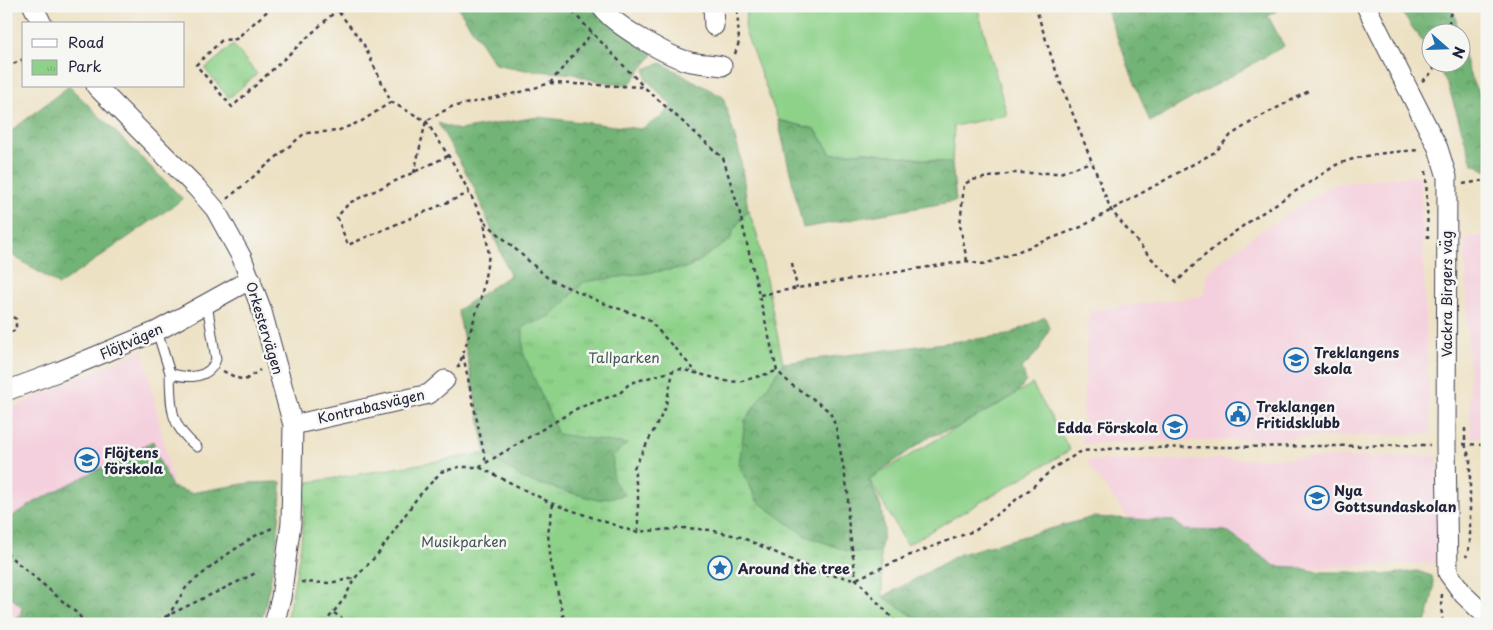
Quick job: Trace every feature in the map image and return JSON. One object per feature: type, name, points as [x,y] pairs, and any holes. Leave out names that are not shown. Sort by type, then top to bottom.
[{"type":"street","points":[[33,6],[41,22]]},
{"type":"street","points":[[601,6],[620,25],[658,48],[690,62],[728,62]]},
{"type":"street","points":[[713,6],[714,26]]},
{"type":"street","name":"Vackra Birgers väg","points":[[1366,6],[1438,148],[1447,177],[1446,445],[1448,573],[1464,595],[1487,617]]},
{"type":"street","name":"Orkestervägen","points":[[98,88],[196,187],[215,209],[242,258],[251,279],[293,425],[291,523],[281,598],[274,624]]},
{"type":"street","name":"Flöjtvägen","points":[[6,391],[60,372],[157,331],[251,279]]},
{"type":"street","name":"Kontrabasvägen","points":[[293,425],[429,394],[446,380]]},
{"type":"lane","points":[[170,373],[179,376],[192,376],[208,372],[213,366],[216,359],[207,304]]},
{"type":"lane","points":[[157,331],[170,373],[174,419],[184,437],[197,448]]},
{"type":"path","points":[[273,6],[236,39],[222,40],[196,65],[232,107],[337,10]]},
{"type":"path","points":[[334,6],[363,42],[391,102],[426,121],[470,193],[484,221],[489,255],[481,298],[459,366],[446,380]]},
{"type":"path","points":[[568,6],[644,87],[723,158],[739,210],[777,371],[793,386],[830,412],[836,427],[848,493],[848,519],[856,578],[898,624]]},
{"type":"path","points":[[728,62],[739,42],[737,6]]},
{"type":"path","points":[[1035,6],[1057,74],[1111,210],[1150,257],[1177,282],[1220,241],[1336,165],[1350,160],[1399,150],[1438,148]]},
{"type":"path","points":[[1450,22],[1453,6]]},
{"type":"path","points":[[550,83],[592,33]]},
{"type":"path","points":[[6,67],[22,60]]},
{"type":"path","points":[[1418,84],[1431,72]]},
{"type":"path","points":[[414,173],[426,121],[451,107],[524,91],[550,83],[644,87]]},
{"type":"path","points":[[760,295],[967,261],[980,264],[988,263],[1081,227],[1215,152],[1231,135],[1256,119],[1309,91]]},
{"type":"path","points":[[215,209],[305,133],[337,131],[362,121],[391,102]]},
{"type":"path","points":[[448,156],[350,203],[337,217],[348,245],[470,193]]},
{"type":"path","points":[[967,261],[960,225],[964,184],[972,180],[1013,172],[1060,173],[1091,162]]},
{"type":"path","points":[[1456,184],[1487,180]]},
{"type":"path","points":[[484,221],[549,279],[602,303],[648,319],[698,374]]},
{"type":"path","points":[[792,264],[797,288]]},
{"type":"path","points":[[6,312],[16,319],[16,330],[6,334]]},
{"type":"path","points":[[462,354],[486,463]]},
{"type":"path","points":[[479,468],[578,408],[620,393],[630,383],[680,369],[730,382],[742,382],[777,371]]},
{"type":"path","points":[[638,532],[638,497],[634,468],[665,409],[673,371]]},
{"type":"path","points":[[324,624],[334,613],[355,578],[378,554],[417,498],[442,472],[459,467],[479,468],[553,504],[638,532],[686,528],[710,530],[741,538],[824,574],[856,578],[976,530],[1029,490],[1055,467],[1082,451],[1123,448],[1487,445]]},
{"type":"path","points":[[553,504],[548,534],[551,564],[565,624]]},
{"type":"path","points":[[163,624],[187,586],[225,556],[253,537],[281,524],[291,523]]},
{"type":"path","points":[[6,553],[79,615],[84,624]]},
{"type":"path","points":[[150,624],[258,572]]},
{"type":"path","points":[[300,582],[329,583],[355,578]]},
{"type":"path","points":[[334,613],[350,624]]},
{"type":"shaded area","points":[[1420,175],[1430,434],[1081,444],[1089,311],[1204,296],[1207,272],[1253,236],[1335,184]]},
{"type":"shaded area","points":[[1487,236],[1487,436],[1471,438],[1465,237]]},
{"type":"shaded area","name":"Flöjtens förskola","points":[[143,350],[179,510],[6,548],[6,410]]},
{"type":"shaded area","points":[[1437,456],[1438,563],[1168,573],[1086,461]]},
{"type":"shaded area","points":[[6,562],[54,624],[6,624]]},
{"type":"green space","points":[[457,6],[601,6],[658,48],[628,86],[588,79],[574,74],[525,70],[495,64]]},
{"type":"green space","points":[[977,6],[1007,115],[954,126],[952,163],[867,152],[831,154],[815,129],[778,120],[745,31],[746,7]]},
{"type":"green space","points":[[1105,6],[1284,6],[1268,16],[1284,46],[1150,122]]},
{"type":"green space","points":[[1397,6],[1447,6],[1455,15],[1456,22],[1420,22],[1420,38]]},
{"type":"green space","points":[[233,45],[257,74],[229,98],[205,69]]},
{"type":"green space","points":[[661,63],[723,97],[740,155],[748,210],[734,229],[730,240],[690,267],[584,282],[552,316],[628,444],[625,495],[597,500],[525,480],[486,453],[458,310],[510,275],[473,185],[438,123],[459,130],[538,117],[641,129],[660,118],[671,107],[646,79],[645,69]]},
{"type":"green space","points":[[1441,72],[1469,72],[1477,91],[1487,101],[1487,171],[1472,163],[1449,88]]},
{"type":"green space","points":[[66,88],[71,88],[183,199],[59,285],[6,251],[6,135]]},
{"type":"green space","points":[[778,120],[815,129],[831,154],[867,152],[952,163],[956,201],[803,228]]},
{"type":"green space","name":"Musikparken","points":[[748,210],[757,234],[783,363],[745,421],[739,464],[757,501],[804,535],[849,552],[880,552],[883,597],[926,624],[559,624],[555,622],[542,624],[285,624],[300,554],[305,483],[486,453],[525,480],[597,500],[625,495],[613,480],[613,456],[627,444],[558,434],[523,352],[523,327],[552,316],[584,282],[690,267],[730,240],[734,229]]},
{"type":"green space","points":[[1045,317],[1049,329],[1038,352],[1022,368],[1026,381],[1020,389],[1010,398],[958,427],[929,437],[869,479],[881,507],[884,529],[880,552],[849,552],[804,535],[758,502],[739,464],[745,421],[783,363],[1008,335]]},
{"type":"green space","points":[[1032,384],[1070,450],[907,545],[869,479]]},
{"type":"green space","points":[[153,441],[158,458],[172,487],[191,493],[249,483],[281,482],[281,500],[275,553],[261,624],[9,624],[20,615],[22,608],[6,592],[6,520],[35,502]]},
{"type":"green space","points":[[1093,517],[1174,521],[1185,530],[1226,531],[1275,566],[1296,567],[1318,572],[1383,575],[1417,571],[1432,576],[1434,588],[1426,624],[926,624],[883,597],[960,554]]},
{"type":"place","name":"Treklangens skola","points":[[1296,360]]},
{"type":"place","name":"Treklangen Fritidsklubb","points":[[1238,414]]},
{"type":"place","name":"Edda Förskola","points":[[1175,427]]},
{"type":"place","name":"Flöjtens förskola","points":[[87,460]]},
{"type":"place","name":"Nya Gottsundaskolan","points":[[1317,498]]},
{"type":"place","name":"Around the tree","points":[[720,568]]},
{"type":"park label","name":"Tallparken","points":[[624,357]]}]
